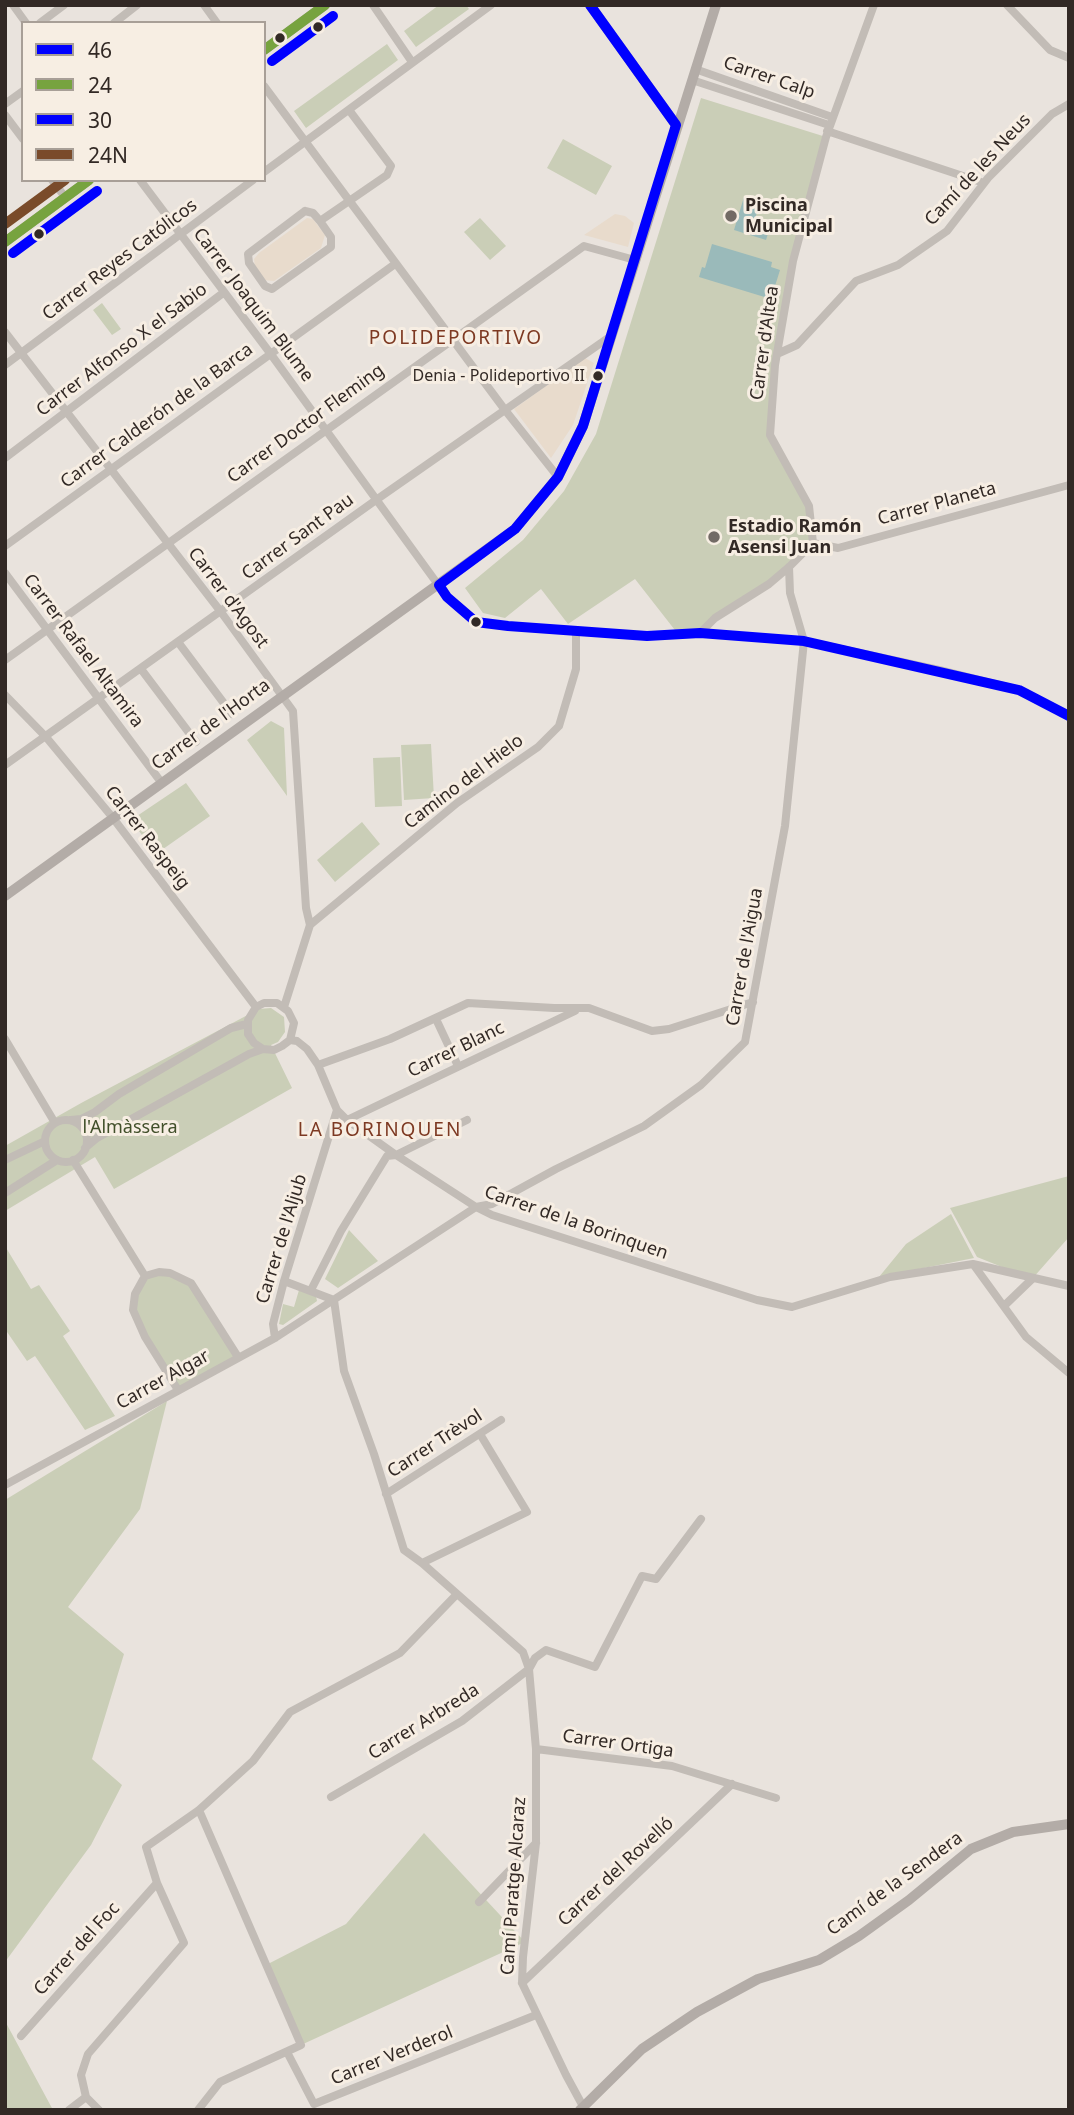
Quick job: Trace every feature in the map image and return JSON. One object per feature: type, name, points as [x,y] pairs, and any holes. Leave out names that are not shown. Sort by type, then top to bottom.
[{"type":"street","points":[[13,5],[25,21]]},
{"type":"street","points":[[43,21],[64,5]]},
{"type":"street","points":[[117,21],[137,5]]},
{"type":"street","points":[[204,5],[216,21]]},
{"type":"street","points":[[266,49],[325,5]]},
{"type":"street","points":[[373,5],[412,62]]},
{"type":"street","points":[[266,171],[480,8],[491,5]]},
{"type":"street","points":[[590,5],[676,125]]},
{"type":"street","name":"Carrer de l'Horta","points":[[5,896],[515,529],[558,477],[583,426],[716,5]]},
{"type":"street","name":"Carrer d'Altea","points":[[813,543],[809,506],[770,435],[777,354],[793,261],[829,124],[874,5]]},
{"type":"street","points":[[1006,5],[1050,50],[1069,58]]},
{"type":"street","name":"Carrer Calp","points":[[694,74],[984,183]]},
{"type":"street","points":[[266,89],[395,264],[558,477]]},
{"type":"street","points":[[5,104],[21,92]]},
{"type":"street","name":"Camí de les Neus","points":[[777,354],[797,345],[856,281],[898,265],[947,231],[984,183],[1052,114],[1069,104]]},
{"type":"street","points":[[320,221],[387,175],[391,166],[349,110]]},
{"type":"street","points":[[5,115],[21,136]]},
{"type":"street","points":[[54,182],[65,197]]},
{"type":"street","points":[[5,242],[86,182]]},
{"type":"street","name":"Carrer Joaquim Blume","points":[[141,182],[439,585],[460,610],[477,622],[647,636],[700,633],[804,641],[1019,690],[1069,716]]},
{"type":"street","name":"Carrer Reyes Católicos","points":[[5,365],[250,182]]},
{"type":"street","points":[[305,211],[313,213],[320,221],[331,237],[331,247],[272,289],[265,286],[248,263],[248,254],[305,211]]},
{"type":"street","name":"Carrer Doctor Fleming","points":[[5,660],[584,246],[635,260]]},
{"type":"street","name":"Carrer Calderón de la Barca","points":[[5,546],[395,264]]},
{"type":"street","name":"Carrer Alfonso X el Sabio","points":[[5,458],[223,293]]},
{"type":"street","name":"Carrer d'Agost","points":[[5,332],[221,612],[293,710],[306,908],[310,925],[284,1007]]},
{"type":"street","name":"Carrer Sant Pau","points":[[5,765],[376,500],[612,336]]},
{"type":"street","name":"Carrer Planeta","points":[[813,543],[838,548],[1069,485]]},
{"type":"street","points":[[700,633],[715,618],[769,584],[813,543]]},
{"type":"street","points":[[789,567],[790,593],[804,641]]},
{"type":"street","name":"Carrer Rafael Altamira","points":[[5,573],[161,782]]},
{"type":"street","name":"Camino del Hielo","points":[[310,925],[457,803],[538,747],[559,726],[576,669],[576,630]]},
{"type":"street","name":"Carrer de l'Aigua","points":[[334,1300],[476,1207],[492,1205],[555,1169],[644,1126],[701,1086],[745,1042],[785,826],[804,641]]},
{"type":"street","points":[[178,642],[232,714]]},
{"type":"street","points":[[141,669],[196,741]]},
{"type":"street","name":"Carrer Raspeig","points":[[5,695],[46,737],[113,818],[256,1007]]},
{"type":"street","points":[[5,1193],[57,1160],[73,1160],[97,1138],[250,1054],[282,1046],[290,1040],[294,1023],[284,1007],[272,1002],[256,1007],[247,1024],[248,1034],[254,1043],[263,1049]]},
{"type":"street","points":[[318,1065],[390,1039],[468,1003],[589,1008],[652,1031],[752,1002]]},
{"type":"street","name":"Carrer Blanc","points":[[347,1120],[578,1009]]},
{"type":"street","points":[[436,1019],[458,1066]]},
{"type":"street","points":[[57,1160],[50,1154],[45,1141],[49,1128],[55,1123],[81,1119],[95,1112],[119,1094],[231,1028],[247,1024]]},
{"type":"street","points":[[5,1040],[55,1123]]},
{"type":"street","name":"Carrer de la Borinquen","points":[[290,1040],[297,1041],[307,1049],[318,1065],[337,1110],[347,1120],[476,1207],[492,1214],[757,1300],[792,1307],[890,1277],[973,1264]]},
{"type":"street","name":"Carrer de l'Aljub","points":[[275,1338],[273,1324],[284,1281],[337,1110]]},
{"type":"street","points":[[71,1120],[82,1127],[86,1136],[85,1148]]},
{"type":"street","points":[[311,1290],[341,1231],[387,1156],[396,1155],[467,1120]]},
{"type":"street","points":[[5,1160],[45,1141]]},
{"type":"street","points":[[73,1160],[145,1276]]},
{"type":"street","points":[[973,1264],[1069,1286]]},
{"type":"street","points":[[973,1264],[1026,1337],[1069,1373]]},
{"type":"street","points":[[178,1390],[145,1337],[133,1310],[135,1294],[145,1276],[159,1272],[170,1273],[191,1283],[238,1357]]},
{"type":"street","points":[[1004,1306],[1032,1279]]},
{"type":"street","points":[[284,1281],[334,1300]]},
{"type":"street","name":"Carrer Algar","points":[[5,1485],[275,1338],[334,1300]]},
{"type":"street","name":"Camí Paratge Alcaraz","points":[[334,1300],[344,1371],[404,1550],[523,1652],[530,1670],[536,1749],[536,1843],[522,1983],[583,2109]]},
{"type":"street","name":"Carrer Trèvol","points":[[386,1494],[501,1420]]},
{"type":"street","points":[[422,1563],[527,1512],[480,1434]]},
{"type":"street","name":"Carrer Arbreda","points":[[331,1797],[462,1721],[530,1670],[534,1658],[546,1650],[595,1667],[642,1576],[656,1579],[701,1519]]},
{"type":"street","points":[[99,2110],[86,2096],[81,2075],[88,2054],[184,1942],[157,1884],[146,1847],[199,1810],[253,1761],[290,1712],[400,1653],[457,1594]]},
{"type":"street","name":"Carrer Ortiga","points":[[536,1749],[672,1766],[776,1798]]},
{"type":"street","name":"Carrer del Rovelló","points":[[522,1983],[732,1784]]},
{"type":"street","points":[[198,2110],[220,2081],[301,2045],[199,1810]]},
{"type":"street","name":"Camí de la Sendera","points":[[583,2109],[642,2049],[697,2012],[758,1979],[819,1960],[859,1936],[909,1900],[971,1849],[1013,1832],[1069,1824]]},
{"type":"street","points":[[479,1902],[536,1843]]},
{"type":"street","name":"Carrer del Foc","points":[[21,2036],[157,1884]]},
{"type":"street","name":"Carrer Verderol","points":[[287,2052],[314,2104],[536,2015]]},
{"type":"street","points":[[69,2110],[86,2096]]},
{"type":"green space","points":[[439,5],[466,5],[469,9],[416,47],[404,31]]},
{"type":"green space","points":[[387,44],[398,60],[306,128],[294,111]]},
{"type":"green space","points":[[701,98],[826,137],[793,261],[775,365],[770,435],[809,506],[813,543],[789,567],[700,633],[678,634],[635,579],[568,624],[541,589],[505,618],[483,613],[465,588],[523,540],[564,491],[596,434]]},
{"type":"green space","points":[[563,139],[612,166],[596,195],[547,168]]},
{"type":"green space","points":[[480,218],[506,246],[490,260],[464,232]]},
{"type":"green space","points":[[102,303],[121,329],[112,335],[93,310]]},
{"type":"green space","points":[[271,721],[284,728],[287,796],[247,740]]},
{"type":"green space","points":[[431,744],[434,798],[404,800],[401,745]]},
{"type":"green space","points":[[400,757],[402,806],[375,807],[373,758]]},
{"type":"green space","points":[[186,783],[210,816],[156,854],[136,827],[137,816]]},
{"type":"green space","points":[[362,822],[380,844],[335,882],[317,860]]},
{"type":"green space","name":"l'Almàssera","points":[[271,1008],[284,1017],[285,1032],[278,1042],[271,1045],[292,1088],[114,1189],[95,1157],[5,1211],[5,1146],[259,1009]]},
{"type":"green space","points":[[1069,1176],[1069,1237],[1032,1279],[977,1257],[950,1208]]},
{"type":"green space","points":[[951,1214],[974,1258],[879,1277],[906,1244]]},
{"type":"green space","points":[[349,1230],[378,1261],[338,1288],[325,1279]]},
{"type":"green space","points":[[5,1246],[31,1289],[39,1285],[70,1331],[63,1336],[115,1416],[85,1430],[35,1356],[27,1361],[5,1329]]},
{"type":"green space","points":[[158,1272],[191,1283],[238,1357],[178,1390],[133,1310],[145,1276]]},
{"type":"green space","points":[[299,1290],[316,1296],[317,1301],[283,1325],[279,1324],[283,1304],[294,1307]]},
{"type":"green space","points":[[167,1401],[140,1509],[68,1607],[124,1654],[92,1759],[122,1785],[91,1845],[5,1962],[5,1500]]},
{"type":"green space","points":[[424,1833],[525,1942],[301,2045],[266,1965],[346,1924]]},
{"type":"green space","points":[[5,2021],[53,2110],[5,2110]]},
{"type":"shaded area","points":[[615,214],[625,216],[634,223],[628,247],[584,235]]},
{"type":"shaded area","points":[[307,218],[313,219],[325,235],[321,248],[274,281],[263,280],[255,268],[254,259]]},
{"type":"shaded area","points":[[585,358],[594,363],[573,425],[551,458],[514,409]]},
{"type":"water","points":[[744,197],[760,202],[755,219],[771,224],[766,240],[734,230]]},
{"type":"water","points":[[712,244],[772,262],[771,267],[780,270],[771,299],[699,277],[702,267],[705,268]]},
{"type":"transit line","name":"24","points":[[266,49],[325,5]]},
{"type":"transit line","name":"46","points":[[590,5],[676,125],[583,426],[558,477],[515,529],[439,585],[447,597],[476,622],[508,626],[647,636],[700,633],[804,641],[1019,690],[1069,716]]},
{"type":"transit line","name":"30","points":[[272,61],[333,16]]},
{"type":"transit line","name":"24N","points":[[5,224],[62,182]]},
{"type":"transit line","name":"24","points":[[5,242],[86,182]]},
{"type":"transit line","name":"30","points":[[13,253],[97,191]]},
{"type":"place","name":"Piscina Municipal","points":[[731,216]]},
{"type":"place","name":"Denia - Polideportivo II","points":[[598,376]]},
{"type":"place","name":"Estadio Ramón Asensi Juan","points":[[714,537]]},
{"type":"district","name":"POLIDEPORTIVO","points":[[456,339]]},
{"type":"district","name":"LA BORINQUEN","points":[[380,1131]]}]
